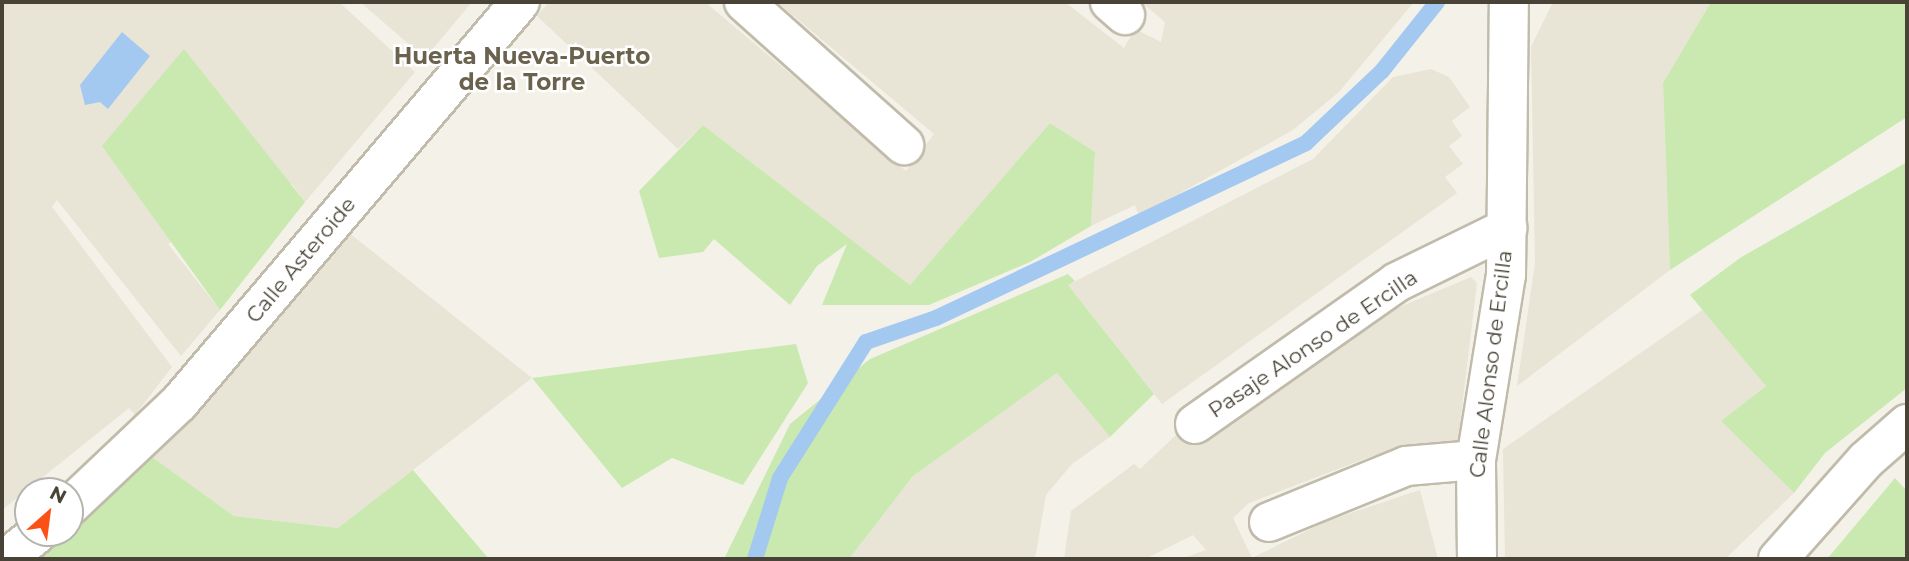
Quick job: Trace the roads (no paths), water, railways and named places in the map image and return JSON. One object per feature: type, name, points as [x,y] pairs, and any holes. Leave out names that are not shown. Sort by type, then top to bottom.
[{"type":"street","name":"Calle Asteroide","points":[[84,493],[179,403],[520,2]]},
{"type":"street","points":[[744,2],[904,145]]},
{"type":"street","name":"Calle Alonso de Ercilla","points":[[1477,559],[1476,460],[1506,275],[1509,2]]},
{"type":"street","name":"Pasaje Alonso de Ercilla","points":[[1195,424],[1397,282],[1507,228]]},
{"type":"street","points":[[1778,559],[1904,433]]},
{"type":"street","points":[[1269,522],[1406,466],[1476,460]]},
{"type":"street","points":[[6,559],[21,547]]},
{"type":"water","points":[[122,32],[150,56],[108,109],[100,102],[85,105],[80,85]]},
{"type":"waterway","points":[[755,559],[780,478],[866,342],[936,318],[1306,143],[1382,71],[1437,2]]},
{"type":"district","name":"Huerta Nueva-Puerto de la Torre","points":[[522,69]]}]
